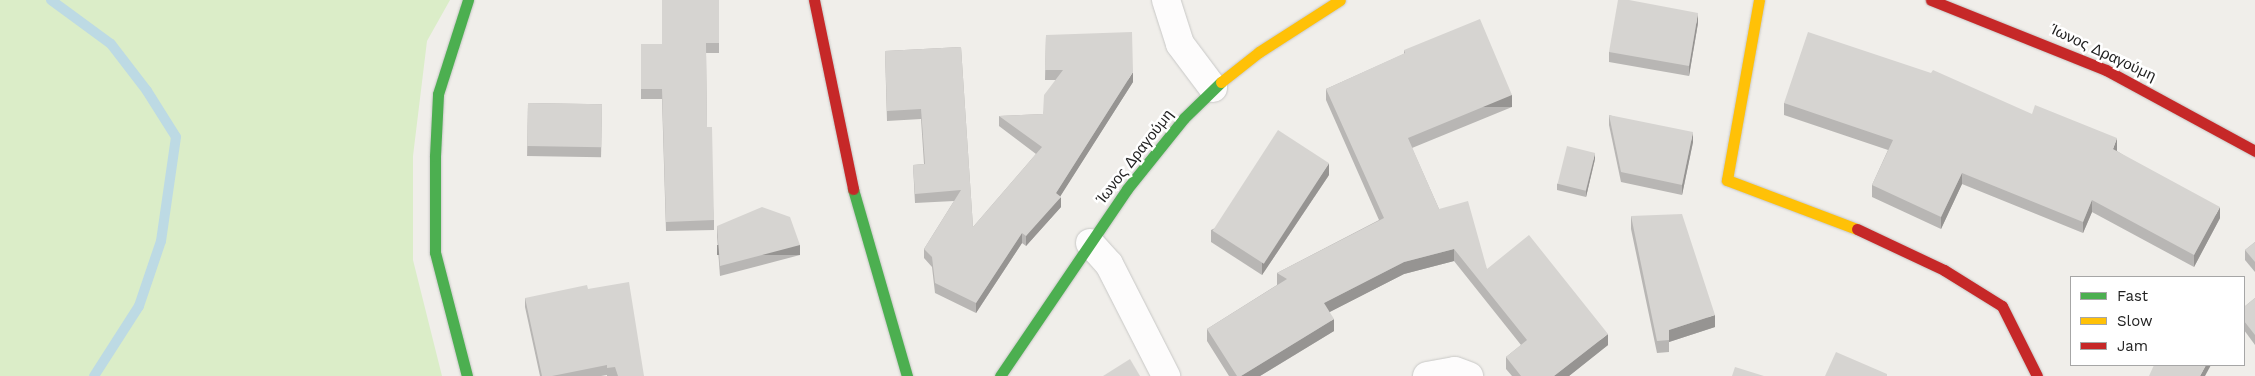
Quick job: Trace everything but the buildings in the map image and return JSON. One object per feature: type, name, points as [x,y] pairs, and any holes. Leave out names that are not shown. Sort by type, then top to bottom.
[{"type":"street","points":[[467,376],[434,252],[434,156],[438,94],[468,0]]},
{"type":"street","points":[[814,0],[853,189],[907,376]]},
{"type":"street","points":[[1166,0],[1180,44],[1213,88]]},
{"type":"street","name":"Ίωνος Δραγούμη","points":[[1000,376],[1090,243],[1156,152],[1213,88],[1259,52],[1340,0]]},
{"type":"street","points":[[1759,0],[1727,180],[1847,224],[1944,270],[2002,306],[2037,376]]},
{"type":"street","name":"Ίωνος Δραγούμη","points":[[1931,0],[2106,70],[2255,151]]},
{"type":"street","points":[[1090,243],[1109,264],[1166,376]]},
{"type":"street","points":[[1427,376],[1455,371],[1469,376]]},
{"type":"green space","points":[[0,0],[450,0],[427,41],[413,156],[413,260],[442,376],[0,376]]},
{"type":"waterway","points":[[51,0],[111,44],[147,91],[176,137],[161,241],[139,306],[94,376]]},
{"type":"traffic: fast","points":[[467,376],[435,252],[435,156],[438,94],[468,0]]},
{"type":"traffic: fast","points":[[1000,376],[1127,189],[1184,118],[1221,82]]},
{"type":"traffic: fast","points":[[853,189],[907,376]]},
{"type":"traffic: slow","points":[[1221,82],[1259,52],[1340,0]]},
{"type":"traffic: slow","points":[[1759,0],[1727,180],[1857,229]]},
{"type":"traffic: jam","points":[[814,0],[853,189]]},
{"type":"traffic: jam","points":[[1931,0],[2106,70],[2255,151]]},
{"type":"traffic: jam","points":[[1857,229],[1944,270],[2002,306],[2037,376]]}]
